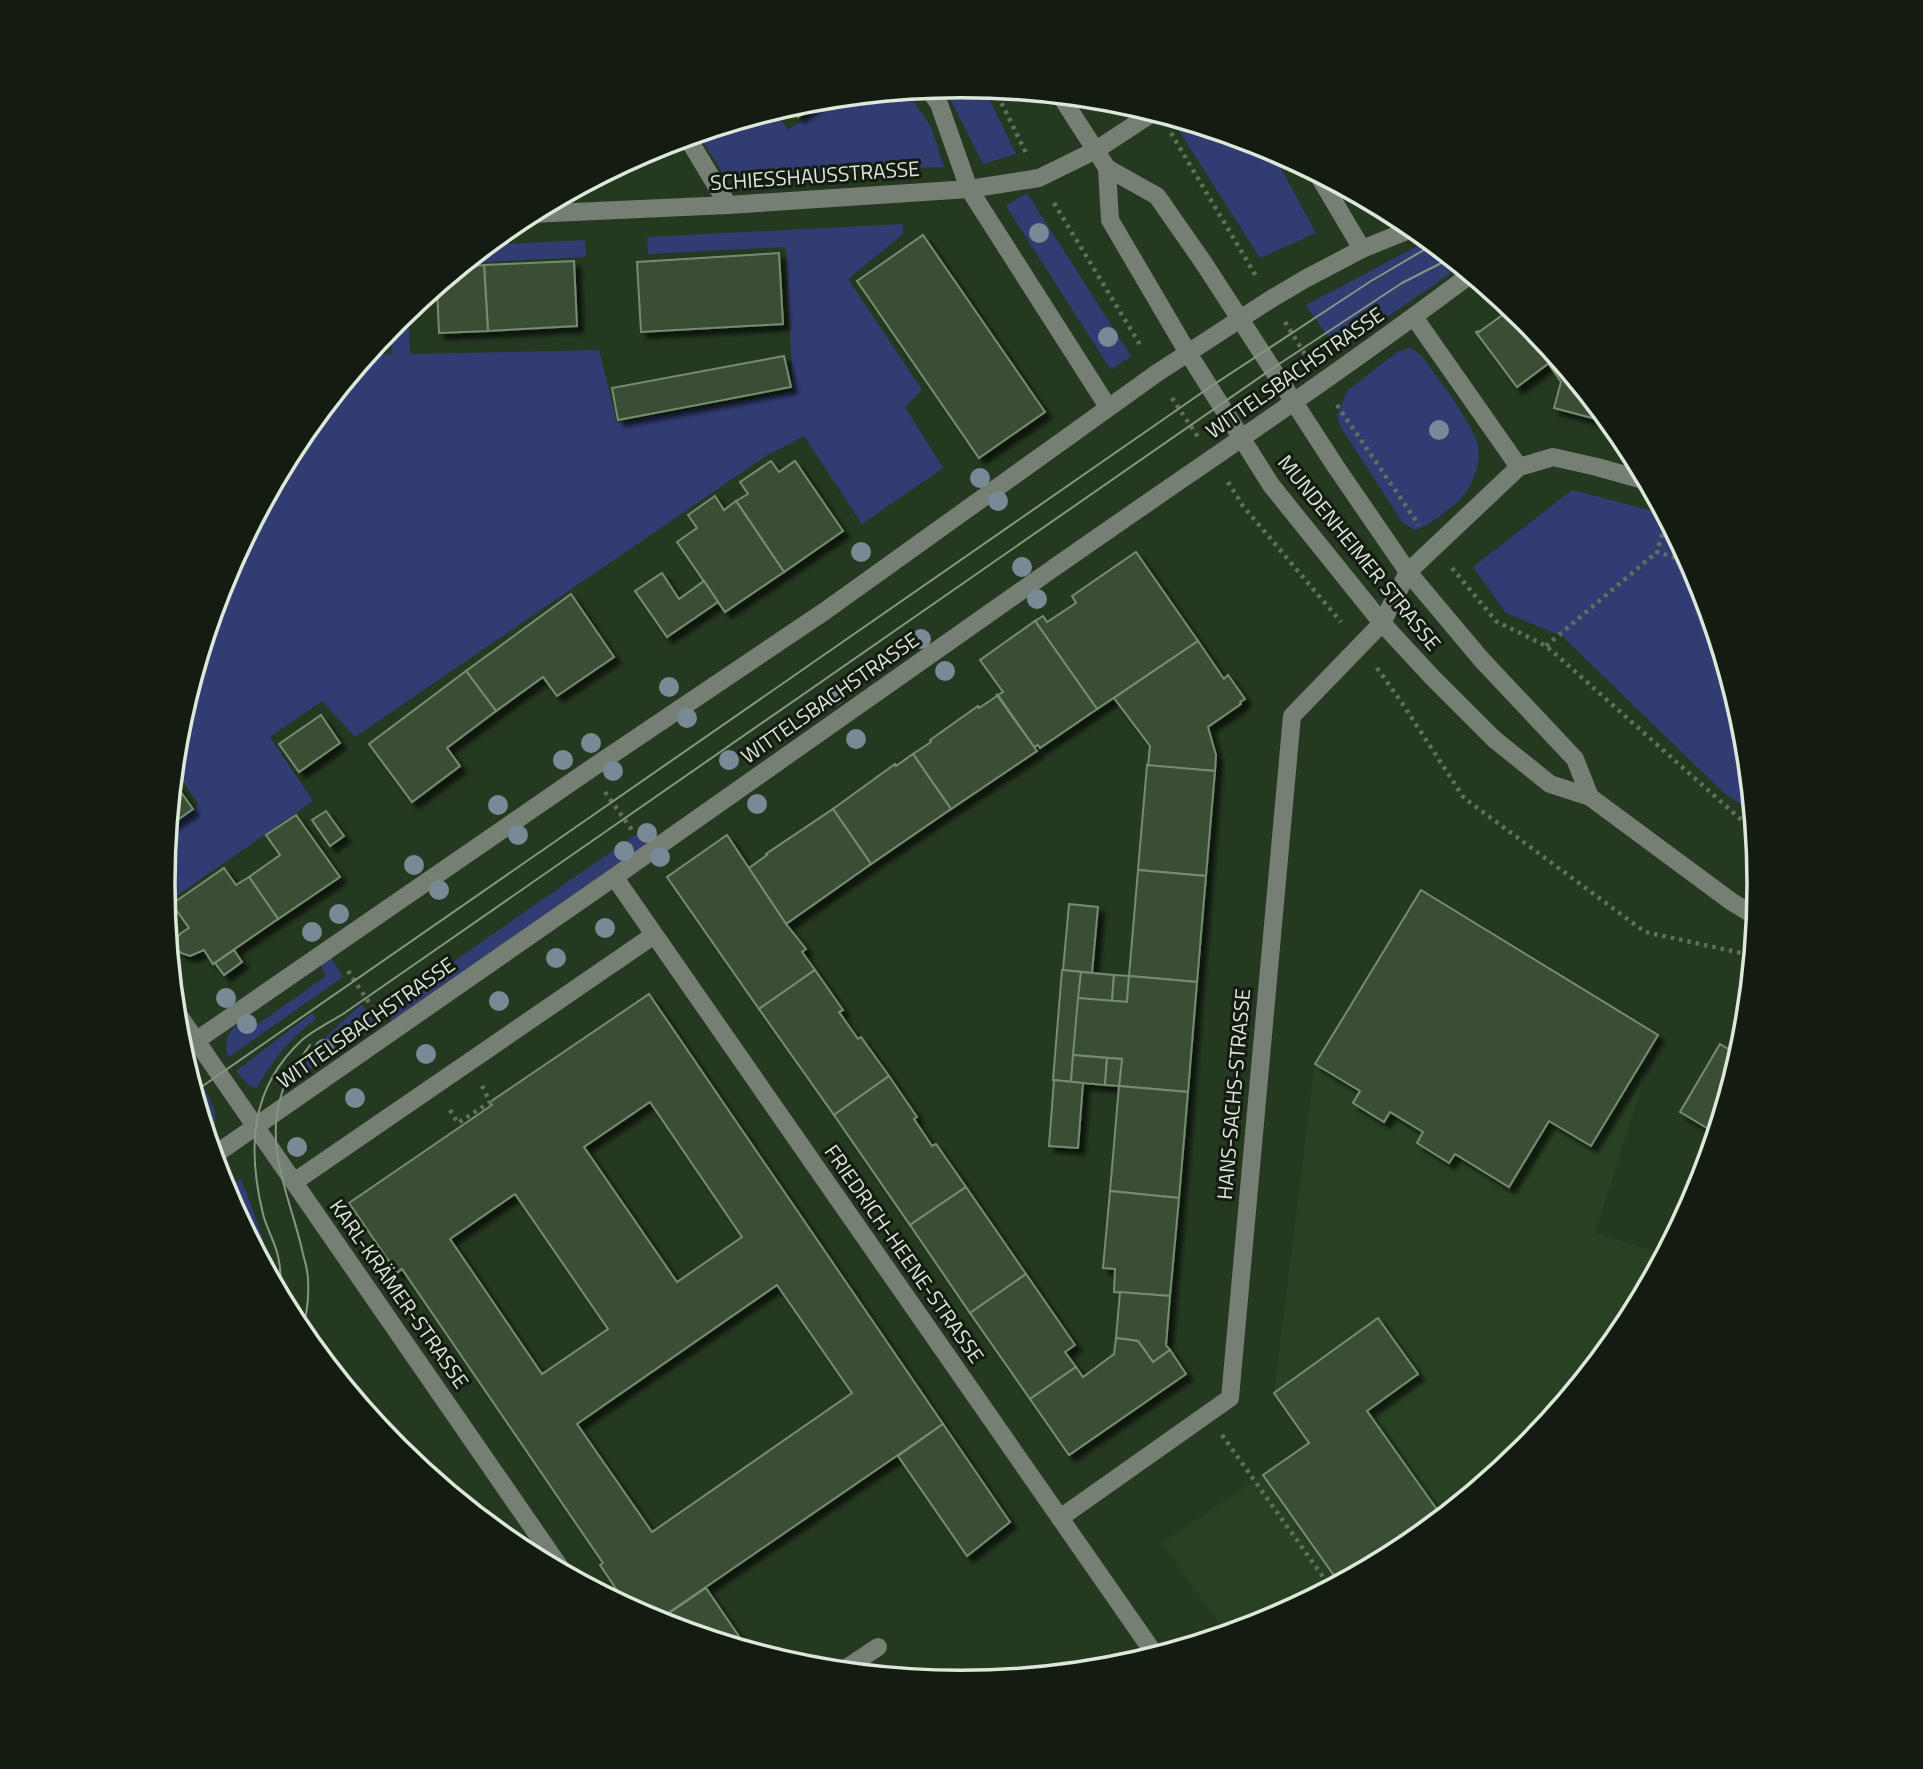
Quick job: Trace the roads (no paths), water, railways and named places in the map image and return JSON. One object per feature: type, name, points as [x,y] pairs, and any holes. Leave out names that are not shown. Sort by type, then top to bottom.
[{"type":"street","points":[[936,99],[969,189],[1108,407]]},
{"type":"street","name":"MUNDENHEIMER STRASSE","points":[[1066,105],[1107,167],[1110,220],[1188,353],[1271,485],[1382,623],[1494,739],[1550,785],[1590,797],[1747,911]]},
{"type":"street","name":"SCHIESSHAUSSTRASSE","points":[[553,213],[728,205],[969,189],[1039,178],[1096,149],[1142,120]]},
{"type":"street","points":[[693,146],[728,205]]},
{"type":"street","name":"MUNDENHEIMER STRASSE","points":[[1107,167],[1157,196],[1241,318],[1408,572],[1475,652],[1575,759],[1590,797]]},
{"type":"street","points":[[1326,188],[1362,249]]},
{"type":"street","points":[[192,1044],[825,611],[1108,407],[1188,353],[1271,299],[1362,249],[1401,233]]},
{"type":"street","name":"WITTELSBACHSTRASSE","points":[[222,1150],[615,878],[1463,280]]},
{"type":"street","points":[[1414,317],[1519,467]]},
{"type":"street","points":[[1382,623],[1408,572],[1519,467],[1553,457],[1634,477]]},
{"type":"street","name":"HANS-SACHS-STRASSE","points":[[1060,1518],[1230,1398],[1292,716],[1382,623]]},
{"type":"street","name":"FRIEDRICH-HEENE-STRASSE","points":[[615,878],[1150,1648]]},
{"type":"street","points":[[294,1182],[654,935]]},
{"type":"street","name":"KARL-KRÄMER-STRASSE","points":[[193,1051],[256,1127],[552,1556]]},
{"type":"street","points":[[854,1663],[878,1647]]},
{"type":"tram line","points":[[202,1087],[1210,387],[1371,281],[1424,250]]},
{"type":"tram line","points":[[280,1278],[278,1255],[264,1218],[258,1190],[255,1166],[257,1120],[272,1078],[302,1040],[1273,368],[1402,283],[1442,263]]},
{"type":"tram line","points":[[305,1317],[307,1273],[282,1176],[276,1136],[283,1089],[310,1045]]}]
